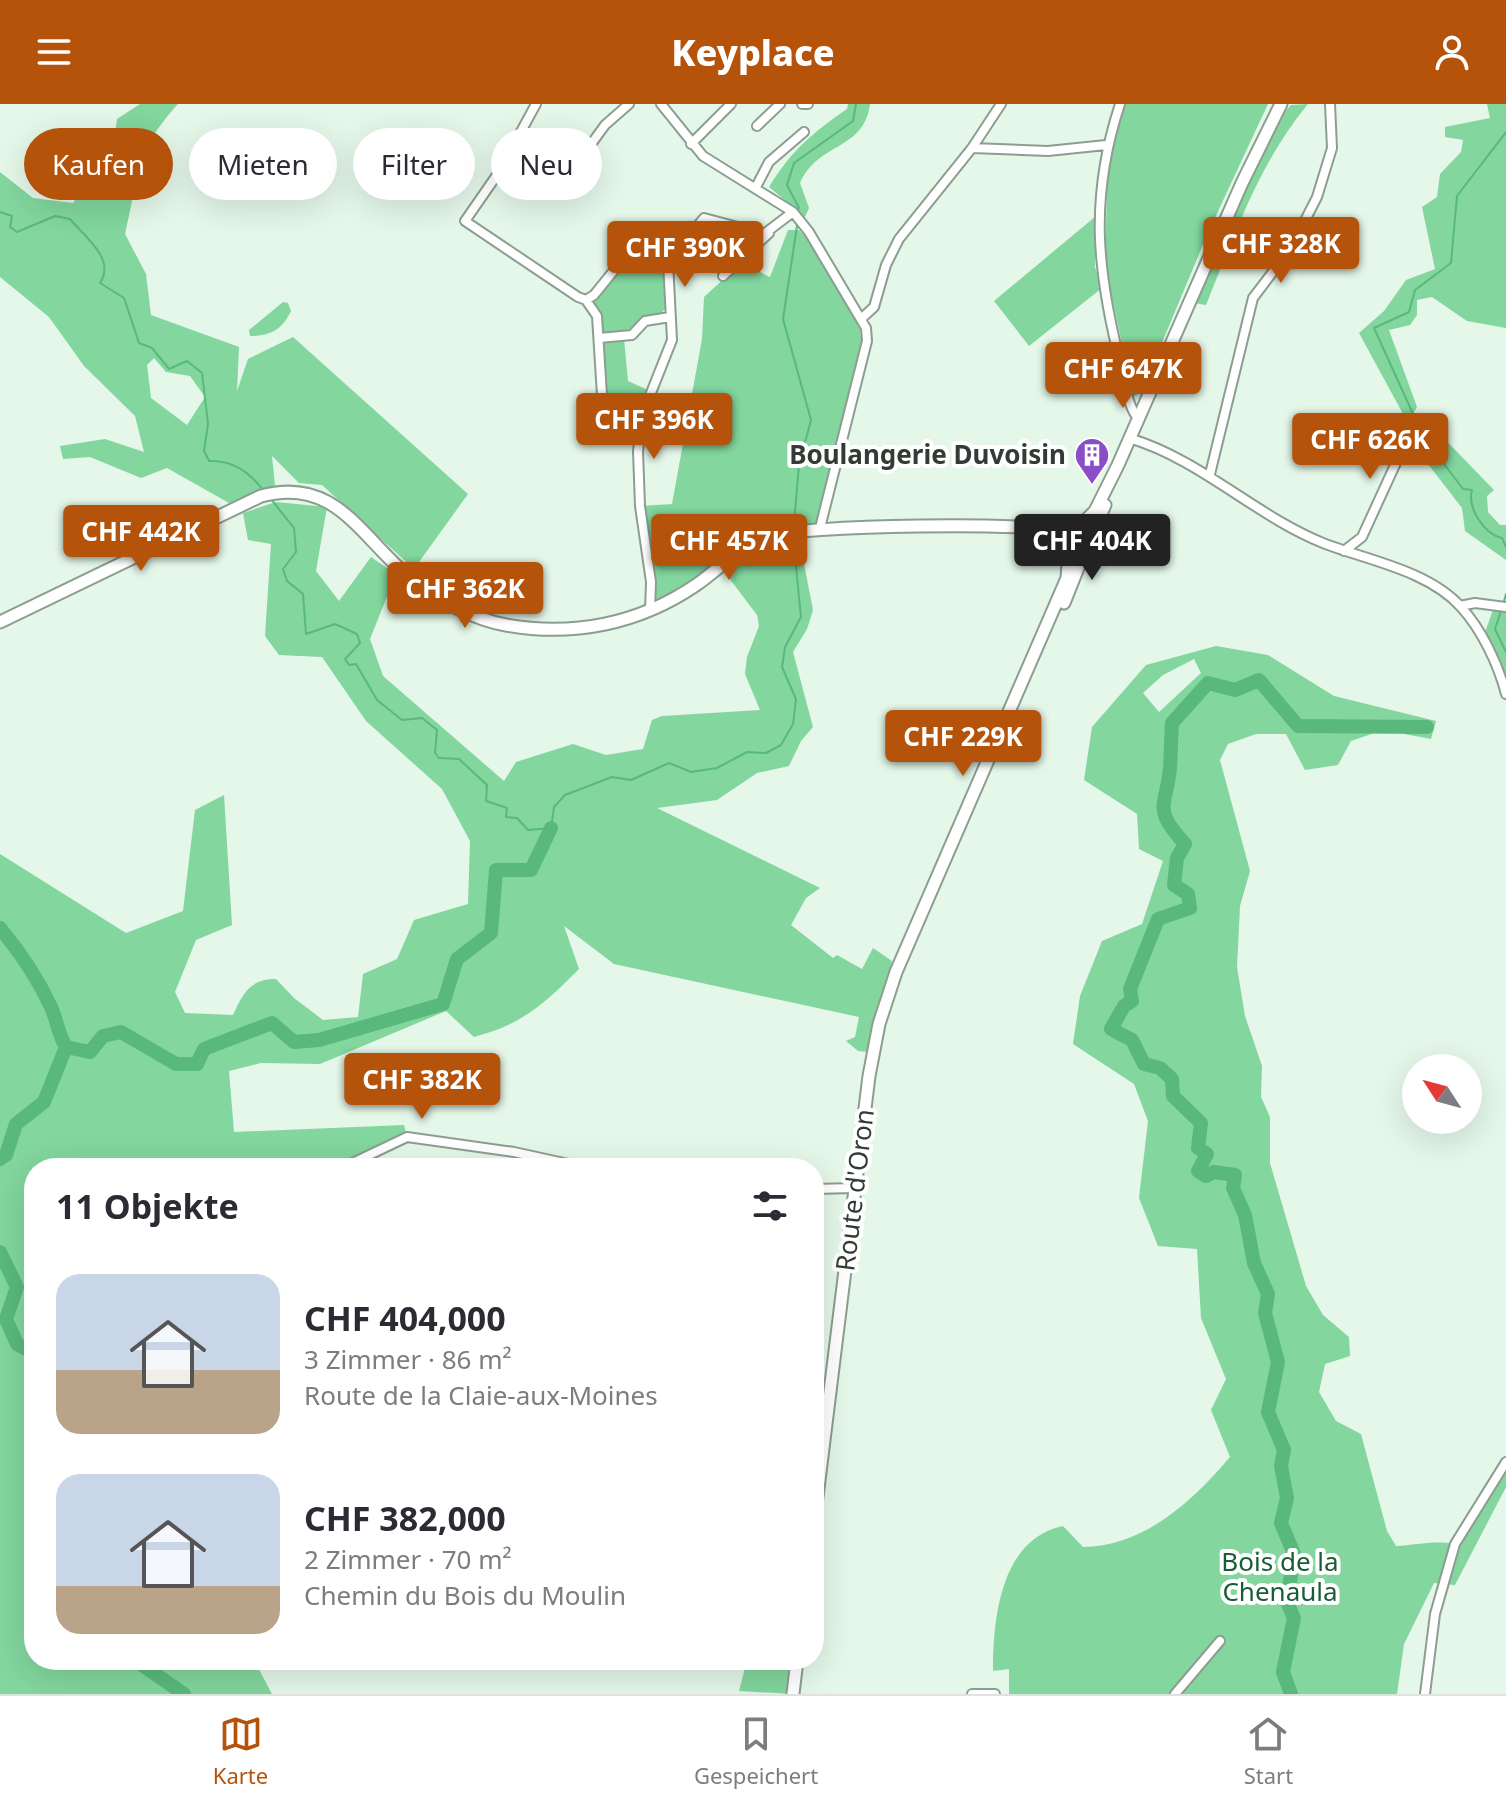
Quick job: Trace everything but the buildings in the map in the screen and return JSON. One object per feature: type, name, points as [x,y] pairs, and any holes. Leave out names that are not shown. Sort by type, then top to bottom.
[{"type":"main road","points":[[1005,726],[1063,605],[1129,438],[1281,104]]},
{"type":"main road","points":[[1005,726],[1070,570],[1066,538],[1095,511],[1118,465]]},
{"type":"main road","points":[[0,622],[261,496],[282,490],[330,502],[409,577],[441,599],[471,614],[513,626],[573,630],[608,624],[650,610],[681,595],[766,536],[820,528],[1012,528],[1073,532],[1084,535],[1086,546]]},
{"type":"main road","points":[[1012,528],[1042,535],[1078,553],[1086,546]]},
{"type":"main road","name":"Route d'Oron","points":[[824,1438],[854,1188],[872,1058],[882,1012],[1005,726]]},
{"type":"main road","points":[[793,1694],[796,1670]]},
{"type":"street","points":[[536,104],[499,172],[469,210],[465,221],[586,300],[597,316],[603,411]]},
{"type":"street","points":[[602,129],[629,104]]},
{"type":"street","points":[[661,104],[691,144],[714,165],[756,187],[793,212],[809,232],[862,318],[867,341],[820,528]]},
{"type":"street","points":[[691,144],[731,104]]},
{"type":"street","points":[[757,126],[780,104]]},
{"type":"street","points":[[862,318],[874,307],[886,265],[899,239],[972,148],[1001,104]]},
{"type":"street","points":[[1120,104],[1106,145],[1099,266],[1125,382],[1138,418]]},
{"type":"street","points":[[1210,474],[1253,298],[1291,248],[1317,197],[1332,148],[1330,104]]},
{"type":"street","points":[[756,187],[769,162],[804,132]]},
{"type":"street","points":[[972,148],[1048,151],[1106,145]]},
{"type":"street","points":[[723,276],[793,212]]},
{"type":"street","points":[[650,610],[638,451],[643,413],[672,340],[668,261],[704,218],[759,234],[771,232]]},
{"type":"street","points":[[586,300],[594,295],[628,253],[668,261]]},
{"type":"street","points":[[599,338],[632,335],[645,321],[670,317]]},
{"type":"street","points":[[1344,551],[1362,537],[1412,428]]},
{"type":"street","points":[[1129,438],[1165,450],[1210,474],[1267,513],[1344,551],[1385,561],[1460,606],[1499,670],[1506,694]]},
{"type":"street","points":[[1460,606],[1506,607]]},
{"type":"street","points":[[363,1158],[407,1137],[541,1158]]},
{"type":"street","points":[[824,1189],[854,1188]]},
{"type":"street","points":[[1425,1694],[1435,1614],[1455,1544],[1506,1462]]},
{"type":"street","points":[[1175,1694],[1220,1641]]},
{"type":"street","points":[[972,1694],[995,1694]]},
{"type":"green space","points":[[140,104],[178,104],[159,128],[116,128],[117,119]]},
{"type":"green space","points":[[848,104],[870,104],[866,119],[850,139],[808,169],[800,183],[809,208],[805,217],[769,187],[794,153],[847,109]]},
{"type":"green space","points":[[1124,104],[1268,104],[1207,235],[1141,393],[1133,396],[1105,264],[1108,153]]},
{"type":"green space","points":[[1308,104],[1262,175],[1206,305],[1194,303],[1276,121],[1291,105]]},
{"type":"green space","points":[[1487,104],[1506,104],[1506,328],[1467,321],[1432,297],[1417,300],[1417,315],[1410,325],[1389,330],[1417,407],[1408,423],[1359,333],[1384,311],[1406,280],[1435,269],[1422,207],[1437,197],[1440,174],[1461,152],[1463,140],[1445,137],[1445,127],[1490,118]]},
{"type":"green space","points":[[0,172],[24,191],[24,200],[73,203],[75,200],[132,200],[125,234],[146,274],[151,315],[239,347],[237,391],[248,359],[293,337],[468,494],[414,569],[322,485],[299,483],[272,456],[275,485],[229,503],[167,468],[141,478],[90,457],[63,459],[60,446],[105,439],[144,452],[135,416],[84,366],[49,317],[0,277]],"holes":[[[154,358],[166,372],[190,376],[205,397],[187,425],[151,398],[147,365]]]},
{"type":"green space","points":[[1096,216],[1095,267],[1102,288],[1029,346],[994,301]]},
{"type":"green space","points":[[788,230],[799,230],[809,240],[859,320],[862,347],[820,528],[801,529],[799,538],[813,610],[807,629],[793,652],[813,727],[801,741],[789,766],[757,773],[717,800],[657,808],[820,888],[806,898],[791,925],[833,958],[837,955],[862,969],[873,948],[892,961],[869,1052],[858,1051],[846,1041],[855,1037],[859,1017],[614,964],[564,926],[579,969],[532,1011],[506,1026],[474,1037],[446,1011],[320,1064],[261,1063],[229,1071],[234,1132],[404,1125],[407,1137],[363,1158],[24,1158],[24,1670],[259,1670],[272,1694],[0,1694],[0,854],[126,933],[183,911],[195,810],[224,795],[232,925],[196,940],[175,992],[185,1013],[233,1015],[248,989],[260,982],[276,979],[294,998],[323,1020],[358,1017],[363,974],[397,959],[414,920],[468,904],[470,841],[442,789],[366,721],[322,657],[279,655],[265,636],[271,544],[248,540],[243,513],[276,502],[327,507],[316,571],[339,601],[371,557],[396,574],[370,639],[383,676],[504,781],[516,762],[573,744],[606,755],[643,749],[652,720],[662,716],[760,710],[745,674],[747,657],[759,626],[757,615],[720,566],[650,610],[640,506],[672,504],[702,339],[704,297],[741,263],[770,277]]},
{"type":"green space","points":[[634,256],[666,267],[667,306],[661,314],[627,330],[602,333],[601,311],[593,301],[626,258]]},
{"type":"green space","points":[[283,302],[288,303],[291,311],[284,323],[264,335],[250,336],[249,330]]},
{"type":"green space","points":[[624,339],[628,381],[648,390],[641,412],[606,411],[602,340]]},
{"type":"green space","points":[[1430,424],[1494,490],[1487,496],[1488,512],[1500,525],[1506,525],[1506,560],[1465,531],[1462,508],[1411,442],[1420,425]]},
{"type":"green space","points":[[1493,610],[1506,612],[1506,675],[1485,632]]},
{"type":"green space","name":"Bois de la Chenaula","points":[[1216,646],[1268,655],[1334,696],[1436,721],[1431,739],[1383,730],[1351,741],[1338,765],[1305,770],[1286,734],[1256,734],[1228,744],[1220,760],[1250,871],[1240,906],[1237,967],[1245,1016],[1262,1066],[1261,1097],[1270,1117],[1270,1163],[1306,1286],[1323,1315],[1349,1337],[1350,1356],[1325,1364],[1319,1392],[1336,1421],[1361,1434],[1387,1531],[1396,1546],[1455,1544],[1506,1462],[1506,1487],[1455,1585],[1434,1583],[1404,1644],[1397,1694],[1009,1694],[1009,1669],[993,1671],[995,1629],[1004,1584],[1025,1547],[1042,1534],[1063,1526],[1083,1547],[1126,1539],[1146,1530],[1183,1505],[1230,1457],[1211,1410],[1226,1379],[1201,1318],[1197,1249],[1158,1246],[1139,1198],[1148,1121],[1134,1084],[1073,1044],[1080,996],[1102,941],[1142,924],[1163,861],[1139,849],[1137,814],[1084,780],[1092,727],[1146,665]],"holes":[[[1194,659],[1201,673],[1159,712],[1143,693],[1163,675]]]},
{"type":"green space","points":[[744,1670],[796,1670],[793,1694],[739,1691]]},
{"type":"waterway","points":[[799,208],[787,185],[794,163],[853,121],[856,104]]},
{"type":"waterway","points":[[1506,132],[1457,196],[1451,263],[1415,290],[1409,312],[1374,328],[1423,436],[1463,489],[1472,490],[1472,505],[1478,519],[1495,536],[1502,538],[1506,547]]},
{"type":"waterway","points":[[0,212],[12,216],[10,227],[17,232],[55,216],[70,219],[97,249],[104,265],[100,283],[124,298],[139,343],[152,348],[169,369],[187,361],[202,373],[208,424],[204,451],[209,461],[240,468],[263,490]]},
{"type":"waterway","points":[[794,523],[799,465],[811,420],[783,319],[797,226]]},
{"type":"waterway","points":[[270,498],[294,528],[296,552],[283,569],[287,581],[303,594],[306,634],[335,624],[357,634],[360,643],[345,659],[349,665],[356,664],[377,700],[402,720],[422,718],[437,730],[435,753],[439,758],[459,759],[487,785],[486,801],[507,808],[506,817],[517,818],[528,830],[551,828],[554,807],[565,795],[612,777],[631,780],[669,763],[691,772],[717,768],[747,752],[766,753],[781,745],[793,724],[796,699],[782,667],[785,647],[801,617],[793,537]]},
{"type":"waterway","points":[[1503,605],[1506,594]]},
{"type":"waterway","points":[[1501,611],[1495,629],[1506,652]]},
{"type":"waterway","points":[[1291,1694],[1283,1672],[1294,1618],[1287,1602],[1294,1554],[1281,1523],[1287,1498],[1281,1466],[1284,1450],[1268,1412],[1278,1362],[1265,1313],[1268,1294],[1254,1263],[1245,1215],[1233,1188],[1235,1175],[1214,1172],[1206,1176],[1198,1171],[1207,1154],[1198,1148],[1201,1123],[1173,1096],[1172,1079],[1160,1068],[1144,1064],[1132,1040],[1111,1029],[1124,1006],[1132,1001],[1130,989],[1158,919],[1190,908],[1188,894],[1174,885],[1177,858],[1185,844],[1168,823],[1164,808],[1172,723],[1208,683],[1235,690],[1259,680],[1298,726],[1427,727]]},
{"type":"waterway","points":[[0,1159],[6,1155],[16,1124],[44,1102],[66,1047],[90,1052],[103,1036],[121,1032],[176,1064],[197,1064],[204,1049],[272,1023],[294,1042],[319,1040],[443,1004],[457,959],[491,933],[496,870],[531,870],[551,828]]},
{"type":"waterway","points":[[0,928],[40,986],[66,1047]]},
{"type":"waterway","points":[[0,1252],[17,1287],[6,1319],[17,1344],[24,1348]]},
{"type":"waterway","points":[[149,1670],[184,1694]]},
{"type":"place","name":"Boulangerie Duvoisin","points":[[1092,486]]}]
